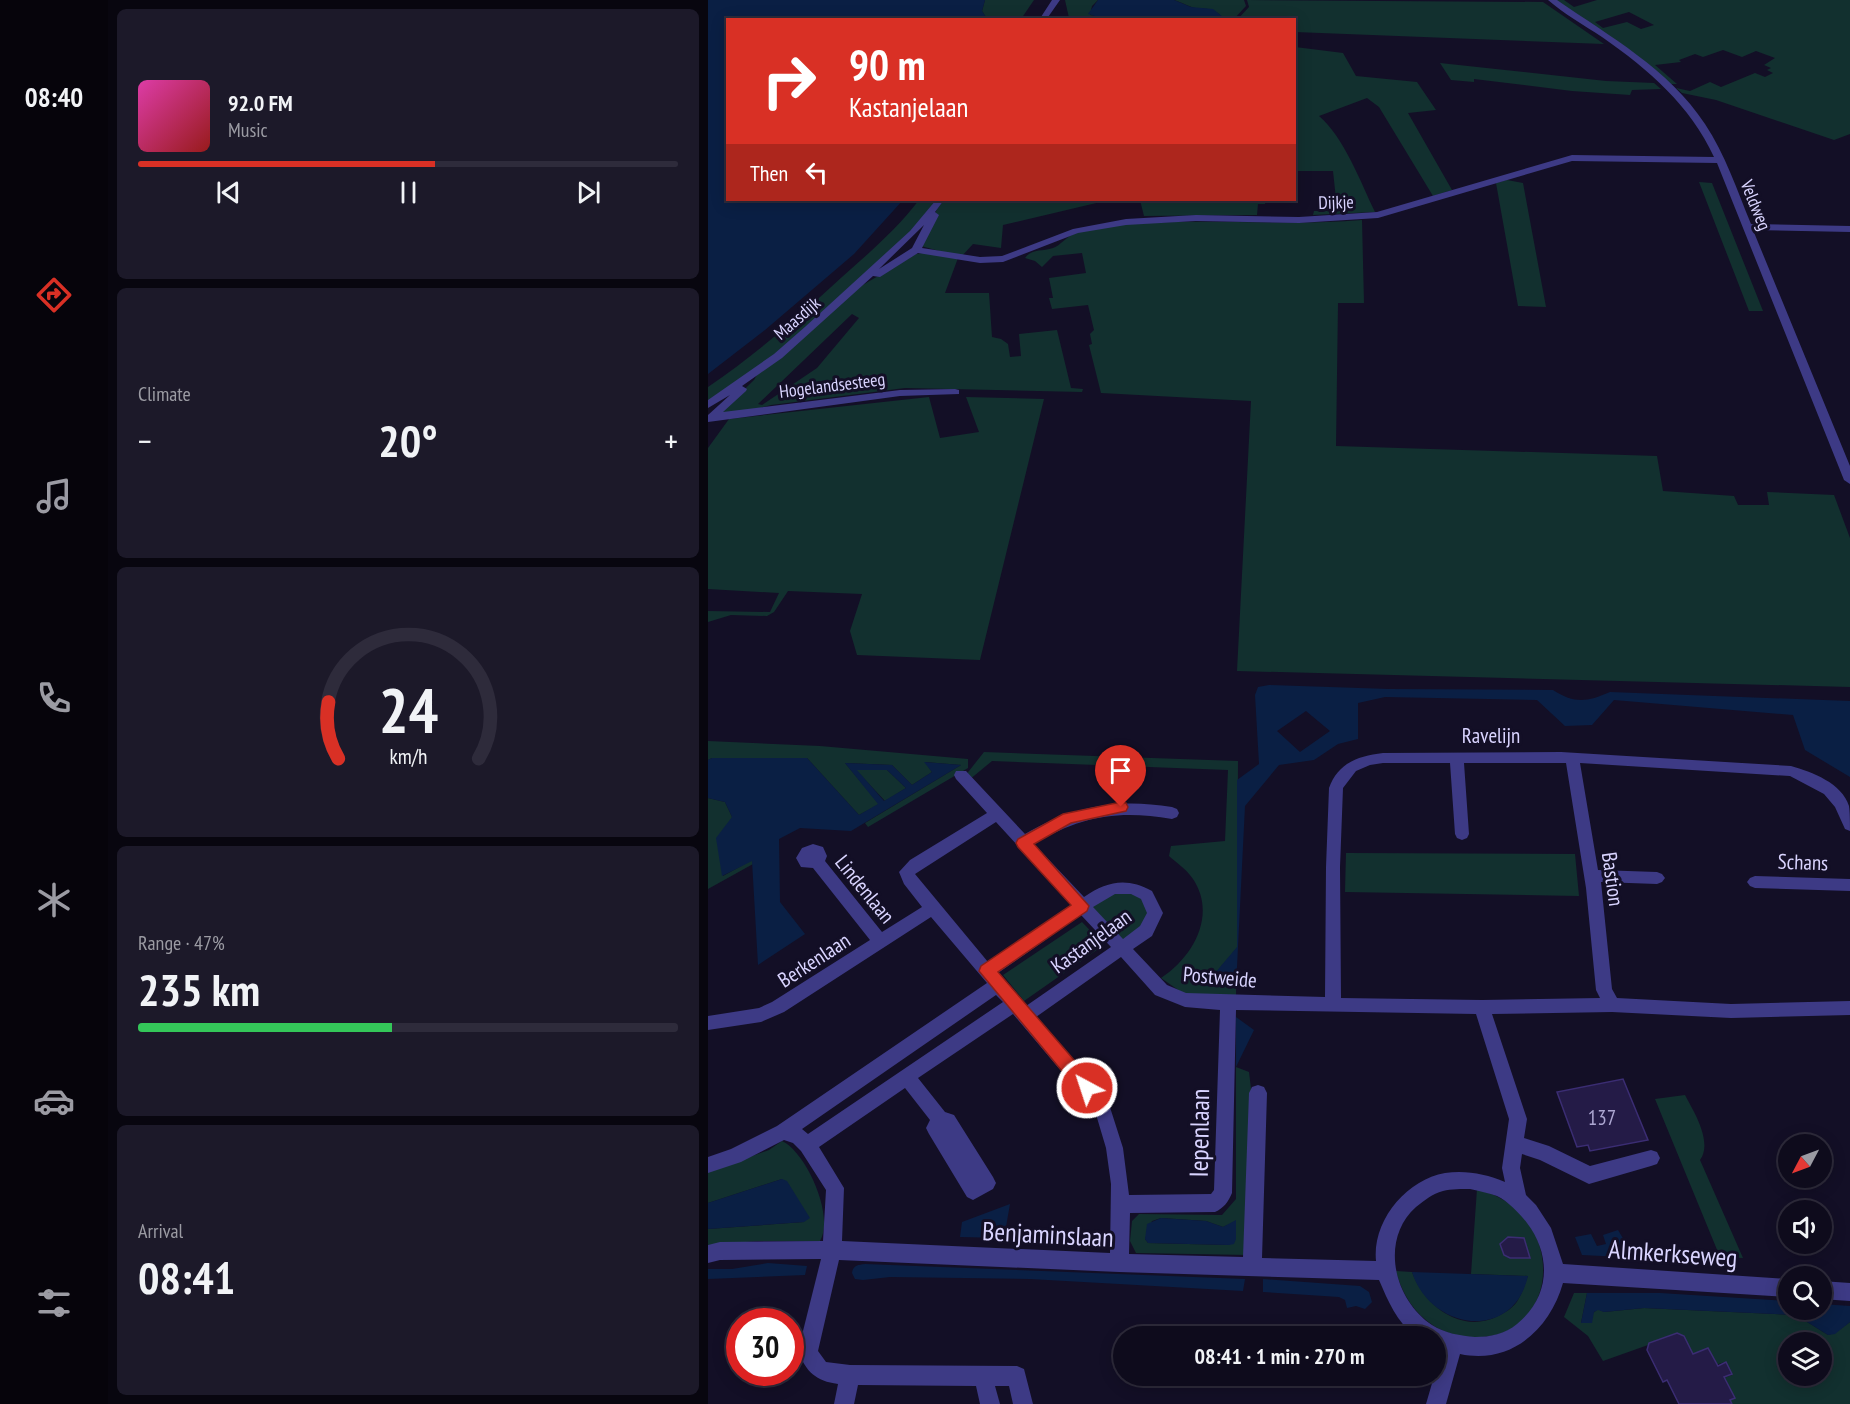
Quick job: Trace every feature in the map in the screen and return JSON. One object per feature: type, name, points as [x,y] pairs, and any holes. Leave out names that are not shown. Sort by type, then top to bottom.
[{"type":"street","points":[[1043,18],[1056,0]]},
{"type":"street","name":"Veldweg","points":[[1552,0],[1663,80],[1707,132],[1850,480]]},
{"type":"street","name":"Dijkje","points":[[916,250],[980,260],[1003,260],[1076,231],[1126,222],[1196,218],[1299,220],[1378,215],[1572,158],[1720,160]]},
{"type":"street","name":"Maasdijk","points":[[859,284],[916,250],[934,215],[937,204]]},
{"type":"street","name":"Maasdijk","points":[[708,405],[754,374],[794,342],[913,233],[937,204]]},
{"type":"street","points":[[1747,227],[1850,229]]},
{"type":"street","name":"Maasdijk","points":[[711,419],[751,381],[754,374]]},
{"type":"street","name":"Hogelandsesteeg","points":[[711,419],[900,393],[955,392]]},
{"type":"street","points":[[1457,757],[1462,834]]},
{"type":"street","name":"Ravelijn","points":[[1333,1005],[1333,867],[1336,788],[1339,780],[1351,767],[1368,760],[1457,757],[1572,758],[1791,771],[1807,777],[1834,794],[1844,805],[1850,825]]},
{"type":"street","name":"Bastion","points":[[1572,758],[1592,876],[1604,990],[1612,1005]]},
{"type":"street","name":"Postweide","points":[[961,775],[1161,990],[1172,996],[1228,1003],[1482,1007],[1612,1005]]},
{"type":"street","points":[[1023,843],[1068,818],[1104,809],[1150,809],[1172,813]]},
{"type":"street","points":[[997,814],[915,864],[907,872],[909,880],[1102,1107],[1114,1139],[1120,1168],[1122,1204],[1119,1263]]},
{"type":"street","name":"Lindenlaan","points":[[817,862],[881,942]]},
{"type":"street","points":[[1592,876],[1657,878]]},
{"type":"street","name":"Schans","points":[[1755,882],[1850,885]]},
{"type":"street","name":"Kastanjelaan","points":[[807,1145],[907,1077],[1121,948],[1151,925],[1155,913],[1147,895],[1136,889],[1117,886],[1081,906],[987,971]]},
{"type":"street","name":"Berkenlaan","points":[[708,1023],[761,1015],[778,1007],[933,908]]},
{"type":"street","points":[[708,1165],[735,1156],[783,1132],[999,984]]},
{"type":"street","name":"Iepenlaan","points":[[1122,1204],[1215,1203],[1223,1193],[1228,1003]]},
{"type":"street","points":[[1612,1005],[1731,1011],[1850,1008]]},
{"type":"street","points":[[1482,1007],[1518,1119],[1511,1168],[1518,1201]]},
{"type":"street","points":[[905,1049],[907,1077]]},
{"type":"street","points":[[878,1067],[907,1077],[940,1119]]},
{"type":"street","points":[[1252,1266],[1258,1093]]},
{"type":"street","points":[[783,1132],[798,1136],[807,1145],[835,1188],[832,1250],[808,1351],[811,1363],[823,1373],[850,1375],[1017,1376],[1023,1404]]},
{"type":"street","points":[[1514,1144],[1543,1152],[1589,1175],[1652,1158]]},
{"type":"street","points":[[1421,1326],[1408,1317],[1393,1295],[1385,1271],[1385,1243],[1393,1218],[1407,1200],[1431,1184],[1457,1179],[1484,1183],[1501,1189],[1528,1210],[1542,1230],[1555,1273],[1548,1299],[1538,1319],[1521,1334],[1499,1345],[1477,1348],[1446,1341]]},
{"type":"street","name":"Benjaminslaan","points":[[708,1254],[720,1251],[832,1250],[1119,1263],[1385,1271]]},
{"type":"street","name":"Almkerkseweg","points":[[1555,1273],[1778,1287]]},
{"type":"street","points":[[1832,1291],[1850,1292]]},
{"type":"street","points":[[844,1404],[850,1375]]},
{"type":"street","points":[[983,1376],[990,1404]]},
{"type":"street","points":[[1436,1404],[1437,1386]]},
{"type":"green space","points":[[985,0],[1034,0],[1022,18],[986,18],[982,11]]},
{"type":"green space","points":[[1065,0],[1098,0],[1092,6],[1090,15],[1106,18],[1069,18]]},
{"type":"green space","points":[[1174,0],[1244,0],[1246,6],[1235,18],[1218,18],[1222,17],[1210,9],[1194,8]]},
{"type":"green space","points":[[1247,0],[1543,2],[1604,44],[1296,32],[1296,18],[1239,18],[1249,7]]},
{"type":"green space","points":[[1555,0],[1564,0],[1574,7],[1597,0],[1850,0],[1850,134],[1834,140],[1716,100],[1682,93],[1676,88],[1690,91],[1710,82],[1721,87],[1755,73],[1765,77],[1773,73],[1767,70],[1771,68],[1764,65],[1775,58],[1756,51],[1742,57],[1723,50],[1703,57],[1695,54],[1679,60],[1681,62],[1655,65],[1677,84],[1671,84]],"holes":[[[1629,12],[1654,25],[1641,29],[1627,22],[1603,28],[1595,22]]]},
{"type":"green space","points":[[1296,47],[1343,53],[1356,76],[1417,82],[1436,110],[1408,113],[1452,190],[1433,196],[1379,107],[1367,98],[1319,116],[1344,148],[1375,212],[1313,215],[1314,211],[1330,211],[1329,200],[1336,199],[1333,171],[1296,171]]},
{"type":"green space","points":[[1440,63],[1606,81],[1654,83],[1661,89],[1632,90],[1630,95],[1572,91],[1474,79],[1474,82],[1451,80]]},
{"type":"green space","points":[[1507,180],[1523,183],[1546,307],[1518,306],[1496,183]]},
{"type":"green space","points":[[1699,182],[1712,183],[1763,311],[1749,311]]},
{"type":"green space","points":[[918,201],[936,201],[910,232],[775,355],[708,403],[708,387],[810,306],[901,221]]},
{"type":"green space","points":[[943,201],[1105,201],[1003,225],[1001,248],[973,244],[961,257],[921,246],[937,209]]},
{"type":"green space","points":[[1140,201],[1265,201],[1265,204],[1258,204],[1257,215],[1144,216]]},
{"type":"green space","points":[[1362,220],[1364,303],[1338,303],[1336,446],[1657,456],[1663,491],[1734,496],[1738,505],[1769,505],[1767,492],[1834,495],[1850,538],[1850,687],[1237,671],[1251,401],[1101,393],[1089,345],[1092,344],[1090,334],[1094,330],[1088,305],[1052,309],[1049,298],[1053,298],[1049,278],[1086,273],[1082,253],[1053,256],[1042,267],[1035,261],[1025,258],[1034,251],[1056,247],[1070,236],[1080,232],[1109,226],[1175,222]]},
{"type":"green space","points":[[916,254],[958,258],[945,293],[989,293],[992,337],[1008,344],[1010,357],[1021,356],[1019,334],[1057,330],[1071,388],[1083,389],[1082,392],[905,388],[771,405],[718,415],[754,380],[758,373],[861,286]],"holes":[[[852,314],[859,318],[817,368],[762,405],[758,404]]]},
{"type":"green space","points":[[929,397],[940,438],[979,432],[966,397],[1044,399],[980,660],[857,655],[850,631],[862,594],[788,591],[774,612],[767,616],[731,615],[708,622],[708,611],[770,612],[779,593],[708,589],[708,448],[729,419]]},
{"type":"green space","points":[[708,741],[820,746],[968,759],[968,768],[868,827],[865,823],[961,765],[925,762],[932,772],[912,785],[892,765],[845,763],[879,804],[859,815],[807,758],[712,758],[708,760]]},
{"type":"green space","points":[[984,752],[1238,761],[1237,948],[1205,985],[1236,987],[1236,998],[1184,994],[1161,978],[1183,959],[1192,947],[1202,921],[1203,907],[1200,893],[1191,876],[1169,856],[1171,846],[1225,841],[1228,770],[992,761],[969,780],[965,776]]},
{"type":"green space","points":[[856,770],[887,770],[906,788],[885,801]]},
{"type":"green space","points":[[708,798],[725,802],[732,817],[723,876],[752,860],[753,864],[708,889]]},
{"type":"green space","points":[[1346,853],[1575,854],[1579,896],[1345,892]]},
{"type":"green space","points":[[1125,889],[1147,902],[1148,920],[1124,943],[1088,904]]},
{"type":"green space","points":[[1082,922],[1104,945],[1024,1001],[1003,975]]},
{"type":"green space","points":[[1236,1067],[1249,1072],[1253,1105],[1248,1255],[1136,1253],[1130,1241],[1132,1221],[1139,1214],[1222,1215],[1236,1199]],"holes":[[[1161,1218],[1206,1221],[1223,1227],[1236,1221],[1229,1245],[1148,1243],[1145,1239],[1152,1221]]]},
{"type":"green space","points":[[1685,1095],[1701,1127],[1704,1145],[1700,1160],[1743,1258],[1720,1257],[1655,1099]]},
{"type":"green space","points":[[782,1141],[791,1147],[800,1158],[816,1186],[824,1216],[824,1230],[820,1241],[758,1241],[708,1245],[708,1229],[804,1222],[782,1179],[708,1203],[708,1172],[769,1150]]},
{"type":"green space","points":[[1477,1189],[1500,1198],[1520,1213],[1533,1230],[1540,1249],[1543,1269],[1541,1289],[1533,1307],[1521,1322],[1504,1332],[1482,1337],[1451,1334],[1446,1332],[1446,1326],[1434,1326],[1420,1315],[1410,1302],[1396,1271],[1412,1272],[1425,1295],[1435,1305],[1446,1314],[1471,1322],[1484,1321],[1498,1316],[1513,1307],[1528,1276],[1471,1274]]},
{"type":"green space","points":[[1574,1293],[1587,1293],[1581,1323],[1598,1309],[1604,1312],[1644,1308],[1778,1314],[1778,1320],[1804,1320],[1823,1332],[1778,1332],[1778,1386],[1832,1386],[1832,1334],[1850,1322],[1850,1404],[1730,1404],[1728,1401],[1733,1399],[1727,1387],[1716,1381],[1732,1375],[1725,1362],[1715,1365],[1691,1357],[1679,1334],[1603,1361],[1588,1336],[1564,1317]]},
{"type":"water","points":[[708,0],[985,0],[982,11],[986,18],[726,18],[726,201],[902,201],[854,254],[765,330],[708,374]]},
{"type":"water","points":[[1098,0],[1174,0],[1191,7],[1213,9],[1223,17],[1102,18],[1088,14]]},
{"type":"water","points":[[1269,685],[1389,689],[1553,690],[1568,698],[1581,700],[1610,692],[1850,701],[1850,777],[1805,750],[1793,715],[1614,700],[1592,725],[1565,726],[1537,700],[1385,697],[1358,703],[1358,739],[1338,744],[1314,760],[1279,765],[1245,806],[1236,987],[1204,986],[1237,947],[1237,780],[1259,764],[1255,695],[1258,687]],"holes":[[[1306,711],[1330,731],[1300,752],[1277,731]]]},
{"type":"water","points":[[712,758],[807,758],[859,815],[878,804],[845,763],[892,765],[912,785],[932,772],[924,762],[961,765],[851,831],[800,828],[779,839],[780,902],[805,934],[758,965],[752,861],[722,876],[716,838],[732,817],[725,802],[708,798],[708,760]],"holes":[[[857,770],[887,770],[906,788],[884,801]]]},
{"type":"water","points":[[1236,1017],[1254,1030],[1236,1067]]},
{"type":"water","points":[[782,1179],[787,1181],[810,1218],[804,1222],[708,1229],[708,1203]]},
{"type":"water","points":[[1010,1204],[1004,1238],[960,1237],[962,1222]]},
{"type":"water","points":[[1161,1218],[1206,1221],[1223,1227],[1236,1220],[1236,1239],[1234,1244],[1229,1245],[1148,1243],[1145,1239],[1147,1224]]},
{"type":"water","points":[[1618,1230],[1630,1250],[1622,1257],[1582,1255],[1575,1237],[1591,1234],[1597,1246],[1606,1244],[1603,1235]]},
{"type":"water","points":[[768,1263],[807,1266],[805,1275],[708,1279],[708,1269],[732,1269]]},
{"type":"water","points":[[865,1264],[1245,1279],[1243,1291],[1030,1279],[890,1277],[855,1279],[852,1273],[853,1268]]},
{"type":"water","points":[[1412,1272],[1528,1276],[1519,1297],[1506,1312],[1489,1319],[1471,1321],[1453,1316],[1436,1307],[1422,1292]]},
{"type":"water","points":[[1263,1279],[1360,1286],[1369,1292],[1372,1302],[1365,1309],[1356,1306],[1347,1308],[1345,1300],[1339,1297],[1263,1292]]},
{"type":"water","points":[[1587,1293],[1660,1293],[1778,1300],[1778,1314],[1644,1308],[1604,1312],[1598,1310],[1594,1312],[1592,1323],[1581,1323]]},
{"type":"water","points":[[1832,1305],[1850,1306],[1850,1322],[1835,1334],[1823,1332],[1804,1320],[1832,1320]]},
{"type":"building","points":[[1623,1079],[1648,1140],[1590,1151],[1588,1145],[1577,1147],[1557,1092]]},
{"type":"building","points":[[1508,1237],[1524,1238],[1530,1258],[1510,1258],[1504,1255],[1500,1244]]},
{"type":"building","points":[[1677,1333],[1684,1336],[1693,1354],[1708,1348],[1718,1366],[1726,1362],[1732,1374],[1724,1377],[1735,1398],[1730,1400],[1732,1404],[1679,1404],[1667,1380],[1663,1382],[1647,1350],[1649,1343]]},
{"type":"route","points":[[1087,1088],[987,971],[1081,906],[1023,843],[1048,827],[1068,818],[1121,807]]}]
